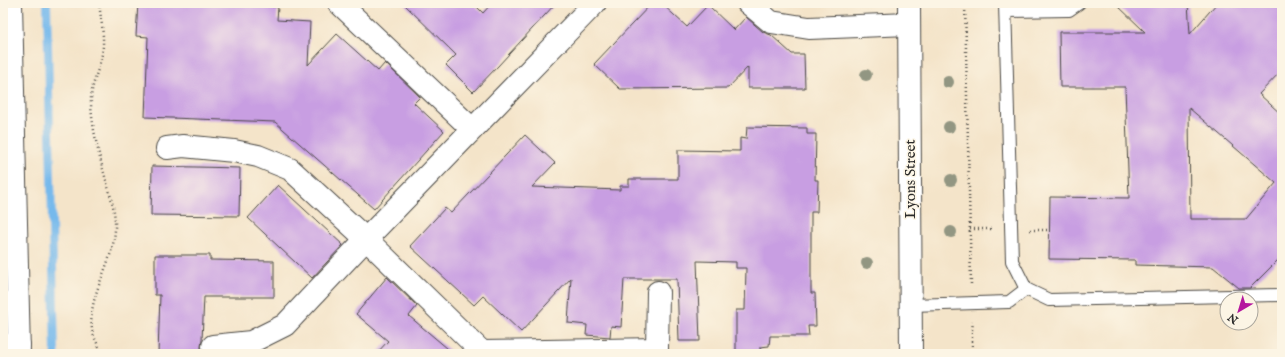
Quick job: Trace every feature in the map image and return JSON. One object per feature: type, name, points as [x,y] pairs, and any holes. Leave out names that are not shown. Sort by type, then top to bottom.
[{"type":"street","points":[[11,3],[14,348]]},
{"type":"street","points":[[339,3],[472,129]]},
{"type":"street","points":[[213,346],[251,342],[285,325],[472,129],[595,3]]},
{"type":"street","points":[[748,3],[770,22],[809,28],[909,13]]},
{"type":"street","name":"Lyons Street","points":[[909,13],[911,354]]},
{"type":"street","points":[[167,148],[182,146],[234,151],[258,156],[290,169],[482,352],[657,349],[658,292]]},
{"type":"lane","points":[[1079,3],[1069,10],[1006,7],[1012,260],[1026,289],[1049,300],[1282,295]]},
{"type":"lane","points":[[911,305],[1009,302],[1026,289]]},
{"type":"path","points":[[99,3],[103,36],[103,52],[92,92],[91,104],[100,159],[112,200],[115,220],[114,244],[94,303],[92,316],[92,329],[102,354]]},
{"type":"path","points":[[965,3],[971,283],[977,304],[972,330],[972,354]]},
{"type":"building","points":[[138,3],[218,3],[278,7],[277,20],[310,22],[308,65],[337,34],[378,71],[385,63],[420,97],[414,103],[444,131],[374,209],[275,122],[145,117],[148,37],[136,36]]},
{"type":"building","points":[[403,3],[473,3],[483,13],[492,3],[556,3],[473,92],[446,65],[456,55]]},
{"type":"building","points":[[652,3],[661,3],[687,27],[708,5],[734,30],[746,17],[763,32],[771,35],[792,54],[804,54],[805,88],[748,88],[748,67],[728,88],[620,89],[594,64]]},
{"type":"building","points":[[1115,3],[1188,3],[1190,34],[1217,3],[1282,3],[1282,70],[1259,94],[1282,115],[1282,256],[1250,288],[1239,288],[1213,267],[1135,265],[1135,260],[1049,259],[1050,197],[1129,198],[1125,87],[1060,87],[1059,32],[1145,32]],"holes":[[[1189,108],[1276,183],[1246,219],[1190,219]]]},
{"type":"building","points":[[747,127],[807,128],[807,134],[816,134],[815,180],[818,180],[817,212],[811,212],[811,293],[815,293],[816,326],[808,326],[809,336],[770,336],[769,346],[760,347],[760,354],[736,354],[736,310],[745,310],[746,268],[736,268],[736,262],[697,261],[700,341],[679,341],[677,279],[624,279],[621,327],[611,326],[610,337],[586,335],[587,325],[568,323],[571,278],[521,332],[483,296],[474,305],[410,246],[445,208],[451,213],[525,135],[555,163],[532,187],[620,190],[620,186],[629,186],[629,179],[678,179],[678,150],[740,151],[740,138],[746,139]]},
{"type":"building","points":[[152,166],[240,168],[239,216],[151,215]]},
{"type":"building","points":[[278,185],[343,245],[312,278],[248,218]]},
{"type":"building","points":[[155,255],[210,255],[210,260],[274,261],[274,297],[204,297],[201,347],[202,354],[158,354],[160,295],[155,295]]},
{"type":"building","points":[[387,277],[417,306],[409,316],[454,354],[376,354],[388,341],[356,314]]},
{"type":"waterway","points":[[47,3],[55,354]]}]
